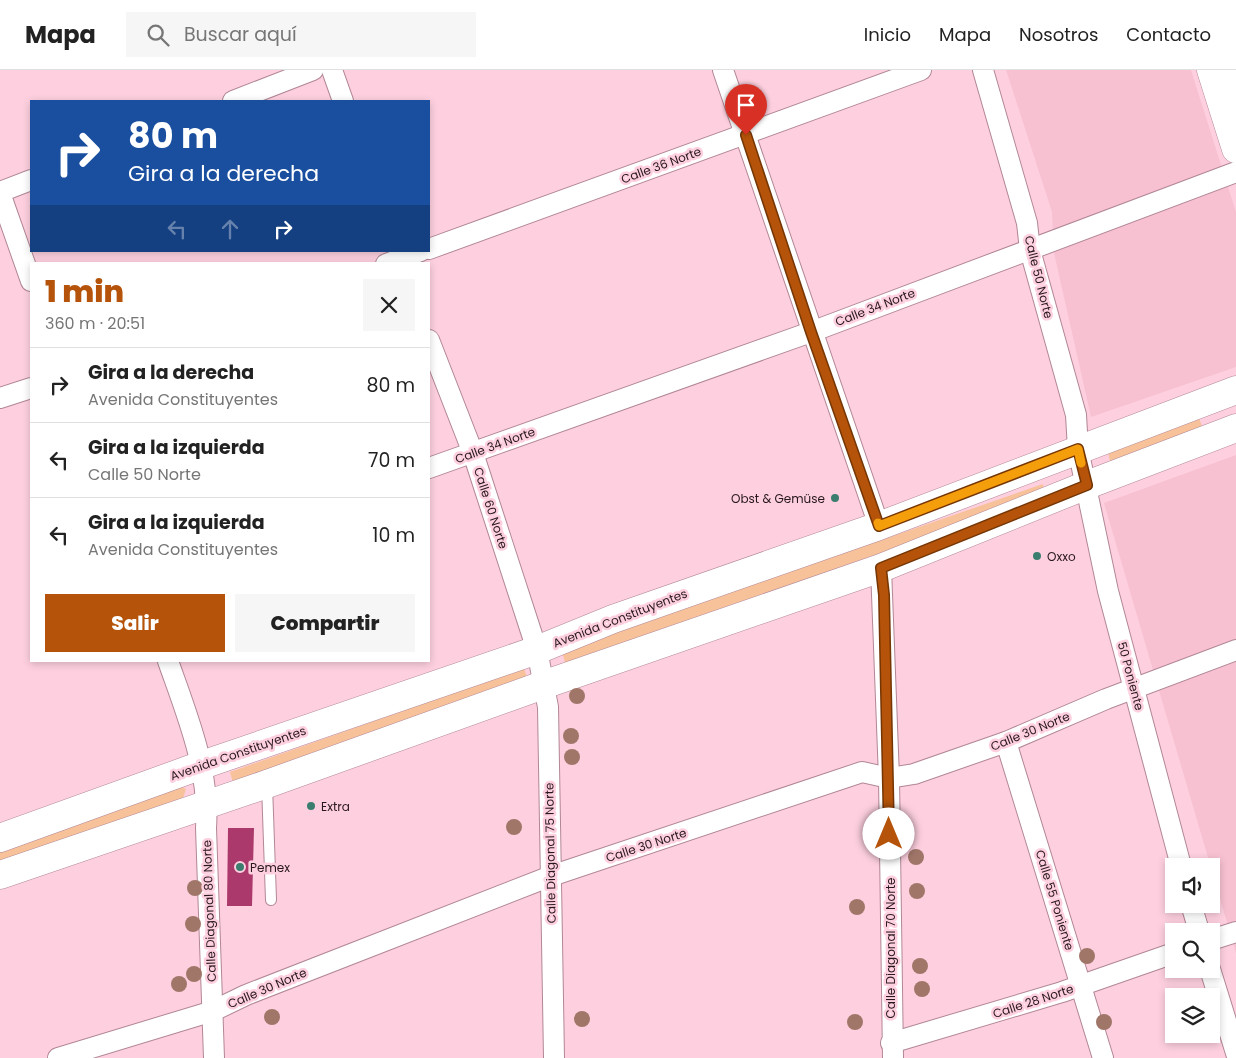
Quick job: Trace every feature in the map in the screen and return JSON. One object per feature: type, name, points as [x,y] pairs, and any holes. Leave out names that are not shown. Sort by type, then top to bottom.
[{"type":"main road","points":[[1211,70],[1236,149]]},
{"type":"main road","points":[[1229,70],[1236,92]]},
{"type":"main road","name":"Avenida Constituyentes","points":[[0,838],[202,765],[537,650],[612,619],[879,526],[1236,390]]},
{"type":"main road","points":[[0,875],[267,784],[543,685],[881,568],[1087,485],[1236,428]]},
{"type":"street","points":[[236,100],[313,70]]},
{"type":"street","points":[[332,70],[343,100]]},
{"type":"street","points":[[723,70],[811,332],[879,526]]},
{"type":"street","name":"Calle 36 Norte","points":[[430,249],[921,70]]},
{"type":"street","name":"Calle 50 Norte","points":[[983,70],[1027,223],[1030,250],[1076,415],[1078,449],[1087,485]]},
{"type":"street","name":"Calle 34 Norte","points":[[430,468],[811,332],[1236,172]]},
{"type":"street","points":[[30,180],[0,193],[30,278]]},
{"type":"street","points":[[394,260],[418,252]]},
{"type":"street","name":"Calle 60 Norte","points":[[430,343],[473,453],[537,650]]},
{"type":"street","points":[[0,398],[30,388]]},
{"type":"street","name":"50 Poniente","points":[[1087,485],[1108,591],[1179,858]]},
{"type":"street","name":"Calle Diagonal 70 Norte","points":[[881,568],[889,778],[892,1051]]},
{"type":"street","name":"Calle Diagonal 75 Norte","points":[[537,650],[548,707],[554,1058]]},
{"type":"street","name":"Calle 30 Norte","points":[[58,1058],[213,1011],[246,995],[551,876],[862,772],[889,778],[914,774],[1006,742],[1134,689],[1236,650]]},
{"type":"street","name":"Calle Diagonal 80 Norte","points":[[168,662],[202,765],[208,803],[206,828],[214,1058]]},
{"type":"street","name":"Calle 55 Poniente","points":[[1006,742],[1103,1058]]},
{"type":"street","points":[[1220,937],[1236,932]]},
{"type":"street","name":"Calle 28 Norte","points":[[892,1051],[1165,956]]},
{"type":"street","points":[[1213,978],[1236,1053]]},
{"type":"lane","points":[[267,784],[271,900]]},
{"type":"shaded area","points":[[1006,70],[1191,70],[1236,212],[1236,367],[1091,417],[1054,253],[1052,212]]},
{"type":"shaded area","points":[[1198,414],[1202,427],[1110,461],[1107,448]]},
{"type":"shaded area","points":[[1236,455],[1236,953],[1220,898],[1220,858],[1208,858],[1104,503]]},
{"type":"shaded area","points":[[1043,484],[1044,496],[565,663],[562,651]]},
{"type":"shaded area","points":[[524,668],[528,681],[233,783],[230,772]]},
{"type":"shaded area","points":[[178,785],[186,789],[183,798],[0,863],[0,849]]},
{"type":"building","name":"Pemex","points":[[228,828],[254,828],[252,906],[227,906]]},
{"type":"slow traffic","points":[[878,523],[879,526],[1078,449],[1081,463]]},
{"type":"place","name":"Obst & Gemüse","points":[[835,498]]},
{"type":"place","name":"Oxxo","points":[[1037,556]]},
{"type":"place","name":"Extra","points":[[311,806]]},
{"type":"place","name":"Pemex","points":[[240,867]]},
{"type":"route","points":[[746,135],[811,332],[879,526],[1078,449],[1087,485],[881,568],[884,595],[889,834]]}]
